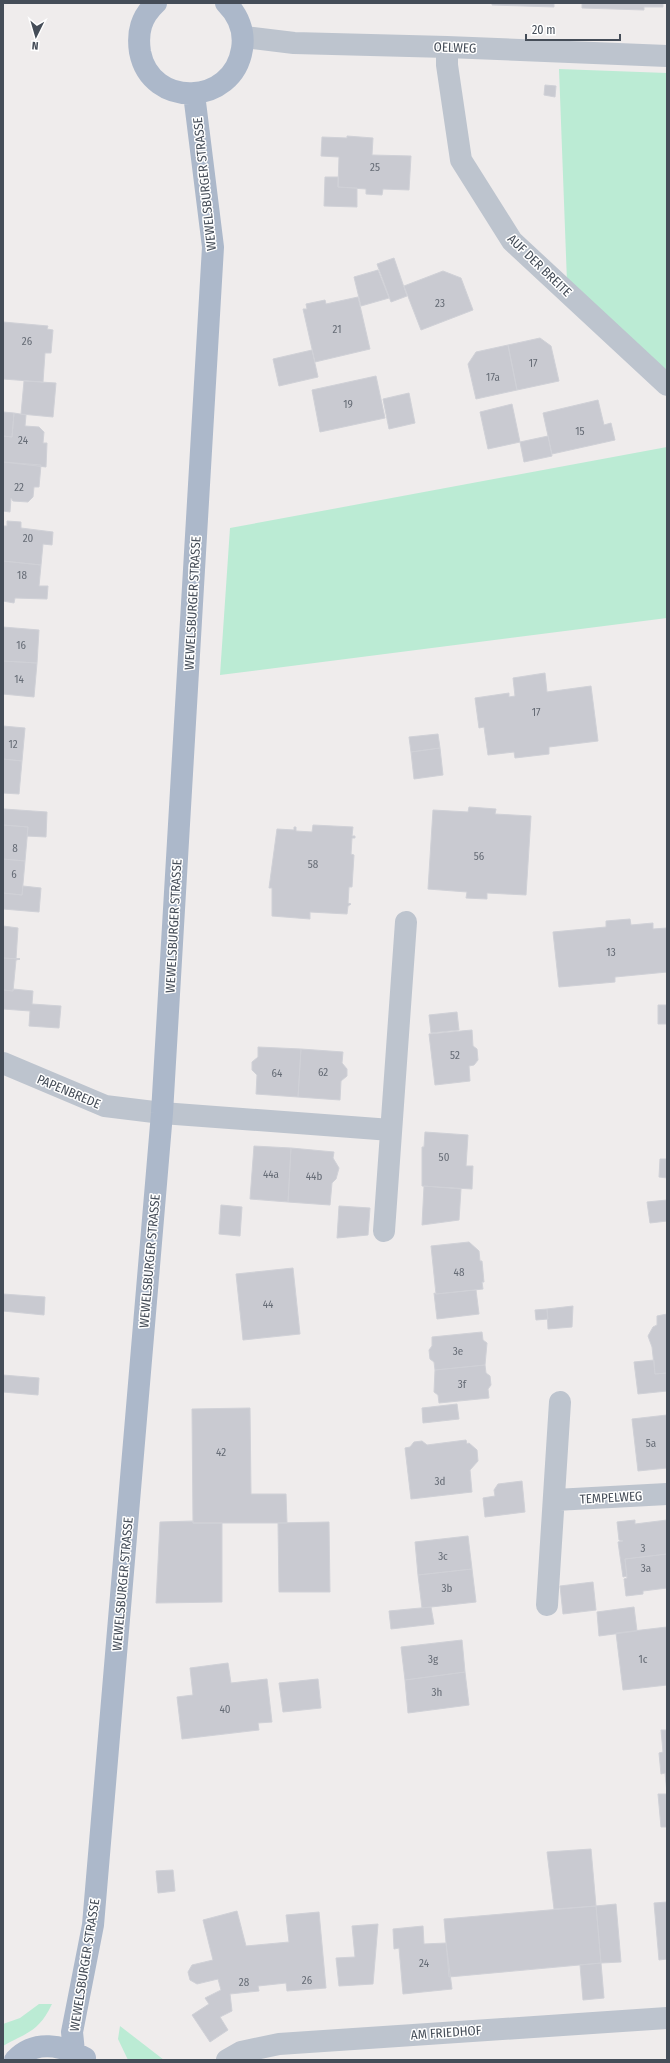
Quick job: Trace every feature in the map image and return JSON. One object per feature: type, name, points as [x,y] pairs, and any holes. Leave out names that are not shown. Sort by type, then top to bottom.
[{"type":"main road","points":[[156,3],[146,13],[138,37],[142,63],[153,78],[162,86],[179,93],[194,94],[212,90],[222,83],[235,70],[240,60],[244,37],[235,12],[226,3]]},
{"type":"main road","name":"WEWELSBURGER STRASSE","points":[[81,2056],[72,2032],[93,1925],[162,1113],[213,247],[194,94]]},
{"type":"main road","name":"WEWELSBURGER STRASSE","points":[[15,2060],[28,2051],[47,2046],[59,2047],[81,2056]]},
{"type":"street","name":"OELWEG","points":[[244,37],[294,43],[447,47],[667,56]]},
{"type":"street","name":"AUF DER BREITE","points":[[447,47],[447,65],[461,160],[512,241],[667,385]]},
{"type":"street","points":[[384,1231],[406,922]]},
{"type":"street","name":"PAPENBREDE","points":[[3,1063],[105,1106],[162,1113]]},
{"type":"street","points":[[162,1113],[391,1130]]},
{"type":"street","points":[[547,1605],[555,1500],[560,1402]]},
{"type":"street","name":"TEMPELWEG","points":[[555,1500],[667,1494]]},
{"type":"street","name":"AM FRIEDHOF","points":[[227,2060],[241,2052],[278,2044],[667,2018]]},
{"type":"green space","points":[[559,69],[667,73],[667,371],[567,282]]},
{"type":"green space","points":[[667,447],[667,618],[220,675],[230,528]]},
{"type":"green space","points":[[39,2004],[52,2004],[42,2021],[31,2031],[3,2046],[3,2024],[20,2018]]},
{"type":"green space","points":[[120,2026],[164,2060],[128,2060],[118,2039]]},
{"type":"building","points":[[492,3],[554,3],[554,7],[492,5]]},
{"type":"building","points":[[582,3],[663,3],[663,7],[644,7],[644,10],[582,8]]},
{"type":"building","points":[[545,85],[556,86],[555,97],[544,95]]},
{"type":"building","points":[[347,136],[373,138],[372,155],[411,156],[409,190],[383,189],[382,195],[366,194],[366,189],[338,187],[339,157],[321,156],[322,137],[347,138]]},
{"type":"building","points":[[325,177],[338,177],[338,187],[357,188],[357,207],[324,206]]},
{"type":"building","points":[[394,258],[407,296],[391,302],[377,264]]},
{"type":"building","points":[[378,270],[389,298],[361,306],[354,277]]},
{"type":"building","points":[[443,271],[461,278],[473,310],[421,330],[404,286]]},
{"type":"building","points":[[358,297],[370,349],[315,362],[303,309],[307,309],[306,304],[325,300],[326,304]]},
{"type":"building","points":[[3,322],[48,326],[47,329],[53,330],[51,353],[45,353],[43,382],[3,379]]},
{"type":"building","points":[[540,338],[551,346],[559,381],[517,390],[508,345]]},
{"type":"building","points":[[508,345],[517,390],[476,399],[468,364],[476,352]]},
{"type":"building","points":[[312,350],[318,377],[279,386],[273,359]]},
{"type":"building","points":[[376,376],[385,418],[320,432],[312,390]]},
{"type":"building","points":[[24,381],[56,383],[53,417],[21,414]]},
{"type":"building","points":[[409,393],[415,423],[389,429],[383,399]]},
{"type":"building","points":[[598,400],[604,425],[611,423],[615,440],[552,454],[543,413]]},
{"type":"building","points":[[512,404],[520,442],[488,449],[480,412]]},
{"type":"building","points":[[3,412],[14,413],[12,437],[3,436]]},
{"type":"building","points":[[14,413],[26,415],[25,426],[39,427],[44,432],[43,443],[47,443],[46,467],[3,462],[3,436],[12,437]]},
{"type":"building","points":[[548,436],[552,456],[524,462],[520,442]]},
{"type":"building","points":[[3,462],[41,465],[39,487],[34,487],[33,497],[28,502],[13,501],[11,498],[10,512],[3,511]]},
{"type":"building","points":[[7,521],[21,522],[21,528],[53,532],[52,545],[43,544],[41,565],[3,561],[3,526],[7,526]]},
{"type":"building","points":[[3,561],[41,565],[39,586],[48,586],[47,599],[15,598],[14,603],[3,601]]},
{"type":"building","points":[[3,627],[39,630],[37,663],[3,661]]},
{"type":"building","points":[[3,661],[37,663],[34,697],[3,694]]},
{"type":"building","points":[[545,673],[547,692],[591,686],[598,741],[549,747],[549,754],[515,758],[514,752],[488,755],[484,727],[479,728],[475,698],[509,693],[509,697],[515,696],[513,678]]},
{"type":"building","points":[[3,726],[25,728],[22,761],[3,759]]},
{"type":"building","points":[[438,734],[440,748],[411,752],[409,737]]},
{"type":"building","points":[[440,748],[443,775],[414,779],[411,752]]},
{"type":"building","points":[[3,759],[22,761],[19,794],[3,793]]},
{"type":"building","points":[[469,807],[496,809],[495,814],[531,816],[526,895],[487,893],[487,899],[466,898],[467,892],[428,889],[433,810],[468,812]]},
{"type":"building","points":[[4,809],[47,812],[46,837],[27,836],[28,827],[3,825]]},
{"type":"building","points":[[3,825],[28,827],[25,861],[3,859]]},
{"type":"building","points":[[313,825],[353,827],[352,836],[355,836],[355,838],[352,838],[351,854],[354,855],[352,887],[349,887],[348,903],[351,904],[348,906],[347,914],[310,912],[310,919],[272,916],[272,888],[269,888],[277,829],[294,830],[294,827],[296,827],[296,831],[312,832]]},
{"type":"building","points":[[3,859],[25,861],[22,895],[3,893]]},
{"type":"building","points":[[23,886],[41,888],[39,912],[3,909],[3,893],[22,895]]},
{"type":"building","points":[[630,919],[631,925],[653,923],[653,929],[667,928],[667,972],[615,977],[615,982],[559,987],[553,932],[606,927],[606,921]]},
{"type":"building","points":[[3,926],[18,928],[16,959],[3,958]]},
{"type":"building","points":[[3,958],[20,959],[16,960],[13,991],[3,990]]},
{"type":"building","points":[[13,989],[33,991],[32,1004],[61,1006],[59,1028],[29,1026],[30,1011],[3,1009],[3,990],[13,991]]},
{"type":"building","points":[[658,1005],[667,1005],[667,1024],[658,1024]]},
{"type":"building","points":[[457,1012],[459,1030],[431,1033],[429,1015]]},
{"type":"building","points":[[472,1030],[473,1046],[477,1049],[478,1060],[474,1065],[469,1066],[470,1081],[435,1085],[429,1034]]},
{"type":"building","points":[[258,1047],[301,1049],[298,1097],[256,1094],[257,1075],[252,1070],[252,1062],[258,1057]]},
{"type":"building","points":[[301,1049],[343,1052],[342,1063],[347,1069],[347,1076],[341,1081],[340,1100],[298,1097]]},
{"type":"building","points":[[425,1132],[468,1135],[466,1166],[473,1166],[472,1189],[422,1186],[422,1147],[424,1147]]},
{"type":"building","points":[[254,1146],[291,1148],[288,1202],[250,1199]]},
{"type":"building","points":[[291,1148],[334,1152],[333,1158],[339,1168],[336,1179],[332,1183],[330,1205],[288,1202]]},
{"type":"building","points":[[660,1159],[667,1159],[667,1178],[659,1177]]},
{"type":"building","points":[[424,1186],[461,1189],[459,1220],[422,1225]]},
{"type":"building","points":[[667,1200],[667,1221],[650,1223],[647,1202]]},
{"type":"building","points":[[221,1205],[242,1207],[240,1236],[219,1234]]},
{"type":"building","points":[[339,1206],[370,1208],[368,1235],[337,1238]]},
{"type":"building","points":[[469,1242],[479,1251],[480,1261],[482,1261],[484,1282],[482,1282],[483,1289],[436,1294],[431,1246]]},
{"type":"building","points":[[293,1268],[300,1334],[243,1340],[236,1274]]},
{"type":"building","points":[[476,1290],[479,1314],[437,1319],[434,1293]]},
{"type":"building","points":[[3,1294],[45,1297],[44,1315],[3,1311]]},
{"type":"building","points":[[573,1306],[572,1327],[548,1329],[547,1309]]},
{"type":"building","points":[[547,1309],[548,1319],[536,1320],[535,1310]]},
{"type":"building","points":[[667,1314],[667,1373],[655,1374],[652,1347],[648,1336],[653,1327],[657,1325],[657,1316]]},
{"type":"building","points":[[482,1332],[483,1340],[487,1343],[485,1365],[435,1370],[434,1362],[430,1359],[429,1350],[432,1346],[432,1337]]},
{"type":"building","points":[[654,1360],[655,1374],[667,1373],[667,1391],[638,1394],[634,1362]]},
{"type":"building","points":[[485,1365],[486,1373],[490,1376],[491,1385],[488,1389],[489,1398],[439,1403],[438,1395],[434,1392],[435,1370]]},
{"type":"building","points":[[3,1375],[39,1378],[38,1395],[3,1392]]},
{"type":"building","points":[[457,1404],[459,1419],[423,1423],[422,1408]]},
{"type":"building","points":[[250,1408],[251,1494],[286,1494],[287,1523],[193,1523],[192,1409]]},
{"type":"building","points":[[667,1415],[667,1468],[638,1471],[632,1419]]},
{"type":"building","points":[[466,1440],[467,1444],[469,1443],[477,1450],[478,1461],[470,1470],[472,1492],[411,1499],[405,1448],[410,1447],[414,1442],[422,1441],[427,1445]]},
{"type":"building","points":[[522,1481],[525,1512],[485,1517],[483,1498],[495,1496],[494,1490],[498,1484]]},
{"type":"building","points":[[635,1520],[635,1524],[667,1520],[667,1554],[625,1559],[627,1576],[623,1577],[618,1542],[623,1541],[619,1540],[617,1522]]},
{"type":"building","points":[[193,1521],[193,1523],[222,1523],[222,1602],[156,1603],[160,1522]]},
{"type":"building","points":[[329,1522],[330,1592],[279,1592],[278,1523]]},
{"type":"building","points":[[468,1536],[472,1569],[418,1575],[415,1542]]},
{"type":"building","points":[[667,1554],[667,1588],[643,1591],[643,1594],[626,1596],[624,1579],[627,1578],[625,1559]]},
{"type":"building","points":[[472,1569],[476,1602],[422,1608],[418,1575]]},
{"type":"building","points":[[593,1582],[596,1610],[563,1614],[560,1586]]},
{"type":"building","points":[[431,1607],[434,1624],[391,1629],[389,1611]]},
{"type":"building","points":[[634,1607],[637,1631],[599,1636],[597,1612]]},
{"type":"building","points":[[667,1627],[667,1685],[623,1690],[616,1633]]},
{"type":"building","points":[[462,1640],[465,1672],[405,1680],[401,1647]]},
{"type":"building","points":[[228,1663],[231,1683],[267,1679],[272,1722],[258,1723],[259,1730],[182,1739],[177,1697],[193,1695],[190,1668]]},
{"type":"building","points":[[465,1672],[469,1705],[408,1713],[405,1680]]},
{"type":"building","points":[[318,1679],[321,1708],[283,1712],[279,1683]]},
{"type":"building","points":[[661,1730],[667,1730],[667,1793],[665,1773],[661,1774],[659,1753],[663,1752]]},
{"type":"building","points":[[658,1794],[667,1794],[667,1827],[661,1827]]},
{"type":"building","points":[[591,1849],[596,1906],[554,1909],[547,1852]]},
{"type":"building","points":[[173,1870],[175,1891],[158,1893],[156,1871]]},
{"type":"building","points":[[667,1902],[667,1959],[659,1960],[654,1903]]},
{"type":"building","points":[[616,1904],[621,1962],[601,1963],[596,1906]]},
{"type":"building","points":[[596,1906],[601,1963],[449,1977],[444,1919]]},
{"type":"building","points":[[237,1911],[246,1946],[289,1942],[286,1915],[319,1912],[326,1988],[287,1991],[286,1983],[258,1986],[259,1991],[230,1994],[232,2011],[220,2017],[228,2030],[210,2042],[192,2015],[209,2004],[205,1998],[221,1990],[218,1979],[197,1984],[190,1980],[188,1972],[192,1965],[213,1960],[203,1920]]},
{"type":"building","points":[[378,1924],[373,1984],[339,1986],[336,1958],[355,1957],[352,1926]]},
{"type":"building","points":[[423,1926],[424,1944],[446,1943],[452,1989],[403,1994],[399,1948],[394,1949],[393,1929]]},
{"type":"building","points":[[601,1963],[604,1998],[583,2000],[580,1965]]}]
